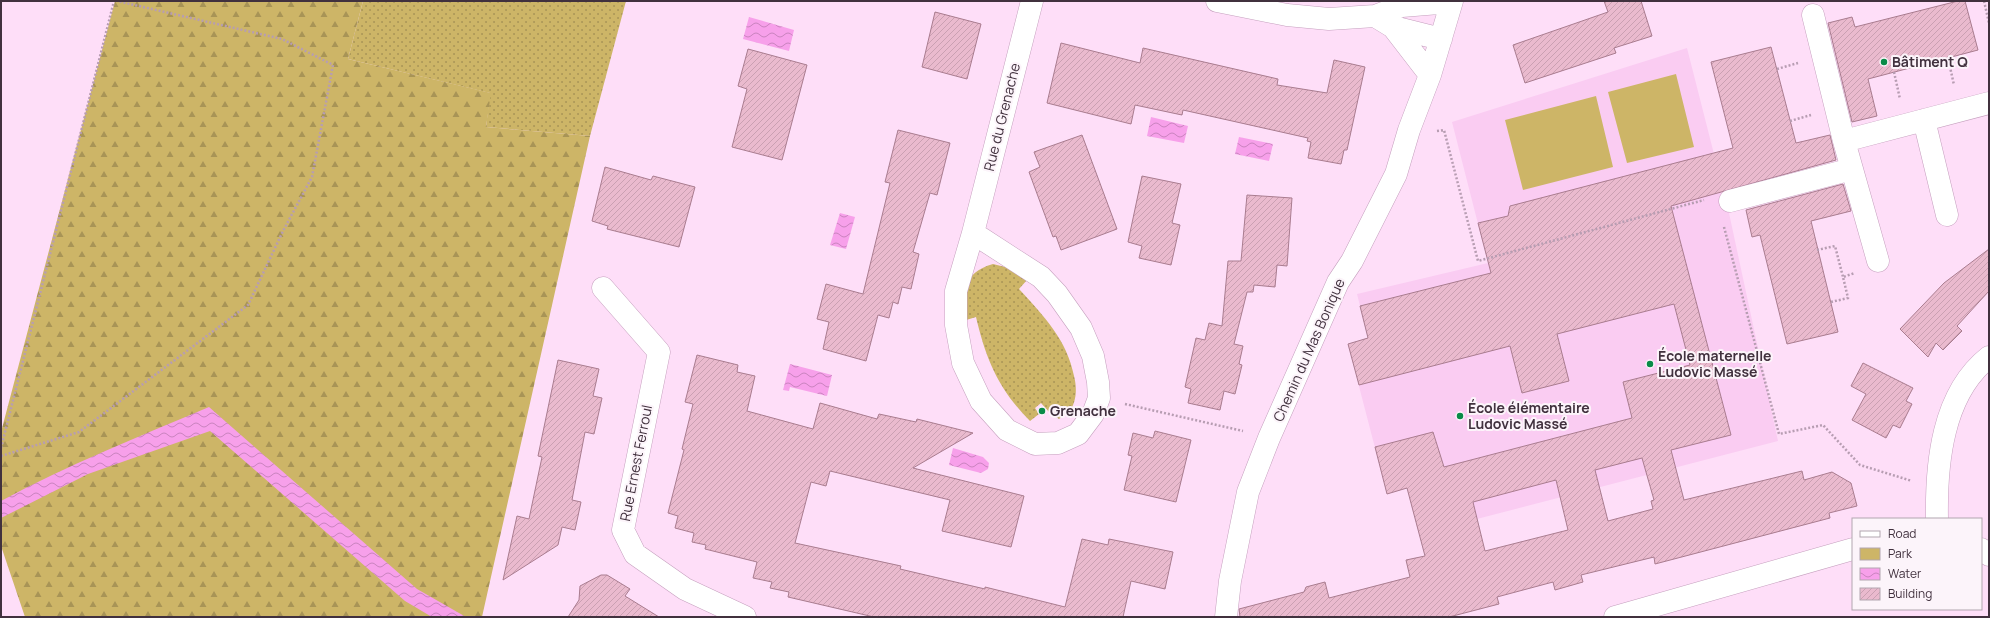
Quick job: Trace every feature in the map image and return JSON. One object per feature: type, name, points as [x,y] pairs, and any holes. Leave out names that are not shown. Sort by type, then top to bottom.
[{"type":"street","name":"Rue du Grenache","points":[[973,233],[1041,277],[1057,294],[1081,328],[1093,356],[1098,382],[1099,398],[1093,414],[1078,434],[1058,443],[1035,444],[1007,430],[981,401],[963,364],[956,325],[956,291],[973,233],[1032,1]]},
{"type":"street","points":[[1217,1],[1286,14],[1322,18],[1374,16],[1402,6],[1452,2]]},
{"type":"street","name":"Chemin du Mas Bonique","points":[[1226,617],[1230,581],[1248,492],[1269,438],[1338,282],[1352,261],[1396,174],[1408,130],[1430,75],[1452,2]]},
{"type":"street","points":[[1813,15],[1844,141],[1878,261]]},
{"type":"street","points":[[1374,16],[1393,27],[1441,39]]},
{"type":"street","points":[[1393,27],[1430,75]]},
{"type":"street","points":[[1844,141],[1989,103]]},
{"type":"street","points":[[1924,120],[1947,215]]},
{"type":"street","points":[[1720,207],[1852,169]]},
{"type":"street","name":"Rue Ernest Ferroul","points":[[603,288],[659,352],[623,530],[635,554],[684,589],[745,617]]},
{"type":"street","points":[[1937,518],[1936,488],[1947,420],[1962,390],[1979,365],[1989,357]]},
{"type":"street","points":[[1615,617],[1852,549]]},
{"type":"path","points":[[1,448],[115,1],[282,39],[333,65],[312,178],[283,231],[248,305],[79,432],[1,456]]},
{"type":"path","points":[[1984,1],[1989,23]]},
{"type":"path","points":[[1430,132],[1444,130],[1478,261],[1720,207],[1779,434],[1823,425],[1860,465],[1936,488]]},
{"type":"path","points":[[1818,250],[1835,246],[1843,277],[1848,298],[1831,302]]},
{"type":"path","points":[[1843,277],[1866,271],[1870,265],[1878,261]]},
{"type":"path","points":[[1099,398],[1269,438]]},
{"type":"shaded area","points":[[1687,48],[1729,213],[1778,441],[1419,534],[1407,488],[1387,494],[1348,344],[1368,338],[1357,294],[1488,263],[1452,122]]},
{"type":"green space","points":[[115,1],[363,1],[348,59],[491,93],[486,127],[590,136],[482,617],[25,617],[1,546],[1,432]]},
{"type":"green space","points":[[363,1],[626,1],[590,136],[486,127],[490,93],[348,59]]},
{"type":"green space","points":[[1676,74],[1694,147],[1627,163],[1608,92]]},
{"type":"green space","points":[[1596,96],[1613,167],[1523,190],[1505,120]]},
{"type":"green space","points":[[993,264],[1013,269],[1027,280],[1019,289],[1046,319],[1066,351],[1071,363],[1075,380],[1076,394],[1072,408],[1059,419],[1050,413],[1041,403],[1035,408],[1039,414],[1030,421],[1009,397],[1001,385],[989,360],[976,317],[963,321],[965,293],[970,279],[975,273]]},
{"type":"water","points":[[749,17],[794,30],[789,51],[743,39]]},
{"type":"water","points":[[1151,117],[1188,126],[1184,143],[1147,136]]},
{"type":"water","points":[[1239,137],[1273,144],[1269,161],[1235,154]]},
{"type":"water","points":[[840,213],[855,217],[846,249],[830,245]]},
{"type":"water","points":[[790,364],[832,375],[827,396],[790,387],[789,391],[783,390]]},
{"type":"water","points":[[209,407],[417,589],[466,617],[432,617],[405,601],[210,431],[88,474],[1,518],[1,501],[78,463]]},
{"type":"water","points":[[953,448],[983,457],[989,463],[988,469],[981,473],[949,465]]},
{"type":"building","points":[[1604,1],[1641,1],[1652,36],[1614,48],[1616,53],[1525,83],[1513,45],[1608,12]]},
{"type":"building","name":"Bâtiment Q","points":[[1958,1],[1965,1],[1978,50],[1868,79],[1877,116],[1852,122],[1828,23],[1852,17],[1855,27]]},
{"type":"building","points":[[935,12],[981,24],[967,79],[922,67]]},
{"type":"building","points":[[1061,43],[1140,63],[1143,48],[1278,79],[1277,85],[1327,93],[1334,60],[1365,67],[1347,150],[1344,150],[1341,164],[1308,158],[1311,142],[1307,141],[1308,138],[1183,110],[1182,115],[1135,105],[1131,124],[1047,103]]},
{"type":"building","points":[[1771,47],[1796,143],[1830,135],[1836,160],[1671,206],[1731,435],[1671,450],[1684,500],[1802,471],[1804,480],[1832,472],[1851,483],[1857,506],[1829,513],[1830,518],[1655,564],[1654,557],[1581,575],[1583,582],[1555,590],[1553,582],[1497,597],[1499,604],[1449,617],[1240,617],[1239,609],[1304,592],[1306,587],[1325,582],[1329,598],[1410,577],[1406,560],[1425,556],[1407,488],[1387,494],[1375,447],[1433,432],[1444,467],[1632,418],[1623,382],[1690,365],[1674,304],[1557,334],[1569,381],[1522,393],[1510,346],[1359,385],[1348,344],[1368,338],[1360,306],[1491,273],[1478,223],[1508,216],[1510,206],[1733,148],[1711,62]],"holes":[[[1642,458],[1654,500],[1651,501],[1653,509],[1608,521],[1595,470]],[[1556,480],[1568,530],[1485,551],[1473,502]]]},
{"type":"building","points":[[748,49],[807,65],[782,160],[732,147],[747,89],[738,86]]},
{"type":"building","points":[[898,130],[950,143],[937,195],[930,193],[913,252],[919,254],[911,289],[902,287],[898,304],[893,302],[889,318],[878,315],[866,361],[823,349],[829,322],[817,319],[826,284],[863,294],[890,183],[885,182]]},
{"type":"building","points":[[1082,135],[1117,229],[1061,250],[1056,236],[1053,237],[1029,172],[1040,167],[1034,152]]},
{"type":"building","points":[[605,167],[651,180],[653,176],[695,187],[679,247],[607,229],[608,226],[592,221]]},
{"type":"building","points":[[1142,176],[1181,184],[1172,223],[1180,225],[1171,265],[1139,258],[1142,246],[1128,242]]},
{"type":"building","points":[[1843,184],[1851,211],[1811,221],[1838,332],[1787,344],[1760,235],[1752,237],[1746,210]]},
{"type":"building","points":[[1247,195],[1292,198],[1287,266],[1277,265],[1275,287],[1254,285],[1253,292],[1247,292],[1234,344],[1243,346],[1239,364],[1242,365],[1235,394],[1224,391],[1220,410],[1188,403],[1191,389],[1185,387],[1196,338],[1205,340],[1209,323],[1222,326],[1228,261],[1241,261]]},
{"type":"building","points":[[1989,249],[1989,291],[1957,326],[1962,331],[1943,350],[1936,343],[1928,357],[1900,329],[1944,283]]},
{"type":"building","points":[[697,355],[738,365],[737,372],[755,376],[747,411],[813,429],[820,403],[877,419],[879,414],[916,422],[917,419],[973,433],[913,468],[1024,496],[1011,547],[942,531],[950,500],[830,471],[826,486],[811,482],[795,543],[901,566],[900,569],[985,589],[985,587],[1065,607],[1082,539],[1108,545],[1109,539],[1173,552],[1165,589],[1131,581],[1123,617],[874,617],[788,597],[789,592],[770,588],[772,582],[753,578],[757,562],[705,549],[706,545],[692,542],[694,533],[675,528],[678,516],[668,513],[684,450],[682,449],[693,404],[685,402]]},
{"type":"building","points":[[558,360],[599,369],[593,396],[602,398],[594,434],[585,432],[572,500],[581,502],[575,530],[562,527],[558,545],[503,580],[517,516],[529,519],[542,457],[538,456]]},
{"type":"building","points":[[1863,363],[1913,388],[1906,401],[1912,404],[1900,428],[1893,425],[1886,438],[1852,420],[1866,394],[1851,386]]},
{"type":"building","points":[[1155,431],[1191,440],[1176,502],[1124,490],[1132,456],[1128,455],[1133,433],[1153,438]]},
{"type":"building","points":[[601,575],[607,575],[630,589],[625,596],[659,617],[568,617],[579,600],[580,586]]},
{"type":"place","name":"Bâtiment Q","points":[[1884,62]]},
{"type":"place","name":"École maternelle Ludovic Massé","points":[[1650,364]]},
{"type":"place","name":"Grenache","points":[[1042,411]]},
{"type":"place","name":"École élémentaire Ludovic Massé","points":[[1460,416]]}]
